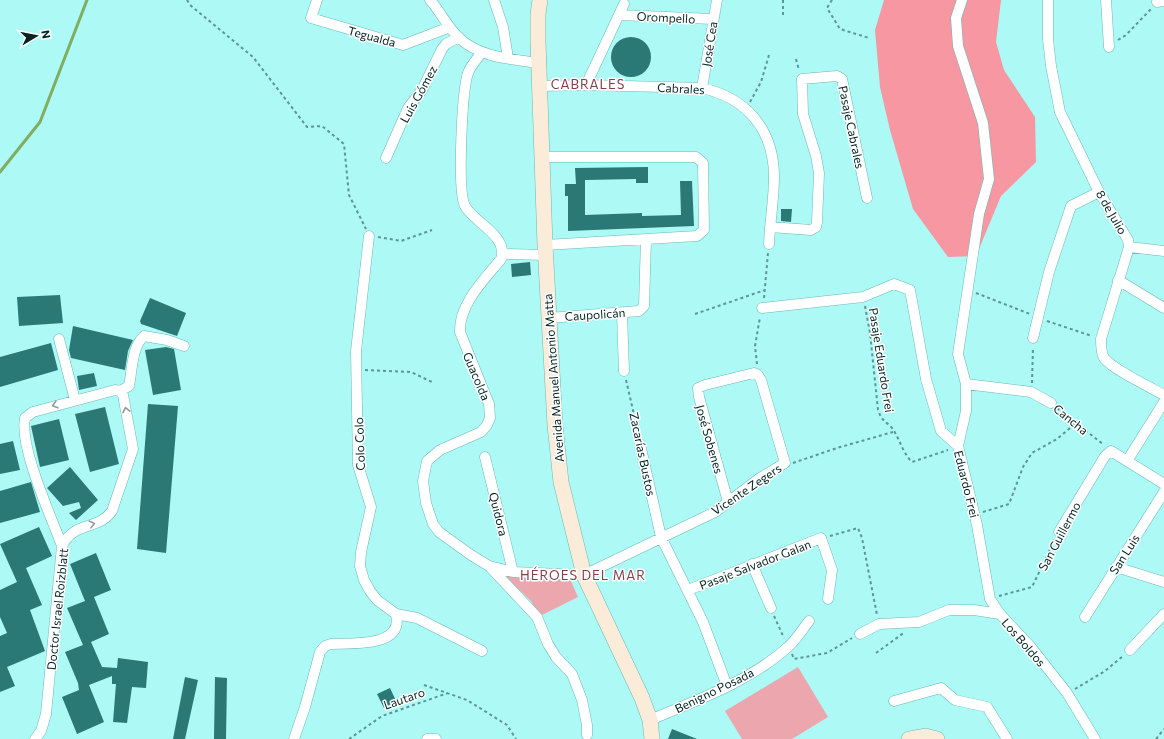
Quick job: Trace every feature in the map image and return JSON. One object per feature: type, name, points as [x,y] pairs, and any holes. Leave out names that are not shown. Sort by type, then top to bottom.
[{"type":"main road","name":"Avenida Manuel Antonio Matta","points":[[537,5],[554,425],[560,482],[584,575],[642,698],[650,720],[652,739]]},
{"type":"main road","points":[[909,739],[931,738]]},
{"type":"street","name":"Tegualda","points":[[317,0],[311,18],[404,44],[450,27]]},
{"type":"street","points":[[430,0],[459,37],[482,52],[539,63]]},
{"type":"street","points":[[494,0],[502,27],[508,58]]},
{"type":"street","name":"José Cea","points":[[702,88],[717,0]]},
{"type":"street","points":[[958,446],[966,411],[966,384],[958,354],[980,214],[989,179],[983,123],[958,46],[956,18],[962,0]]},
{"type":"street","name":"8 de Julio","points":[[1048,0],[1051,66],[1060,112],[1099,192],[1123,232],[1129,247],[1101,340],[1104,358],[1116,367],[1164,395]]},
{"type":"street","points":[[1106,0],[1109,47]]},
{"type":"street","name":"Orompello","points":[[586,85],[624,4]]},
{"type":"street","name":"Orompello","points":[[620,15],[713,19]]},
{"type":"street","name":"Luis Gómez","points":[[386,158],[408,108],[422,90],[442,49],[446,44],[459,37]]},
{"type":"street","points":[[482,52],[469,71],[464,89],[460,190],[466,208],[495,236],[500,244],[503,254],[646,239],[697,236],[704,230],[703,163],[696,156],[543,157]]},
{"type":"street","name":"Pasaje Cabrales","points":[[770,227],[811,230],[816,227],[819,173],[816,156],[803,114],[802,79],[837,76],[842,79],[867,198]]},
{"type":"street","name":"Cabrales","points":[[540,86],[586,85],[702,88],[719,92],[731,97],[746,108],[760,126],[768,141],[773,160],[774,177],[769,244]]},
{"type":"street","points":[[1033,338],[1049,272],[1070,206],[1099,192]]},
{"type":"street","name":"Colo Colo","points":[[369,236],[355,370],[358,398],[358,465],[371,507],[361,552],[360,566],[364,580],[370,591],[377,600],[396,614]]},
{"type":"street","name":"Caupolicán","points":[[549,318],[639,312],[644,306],[646,239]]},
{"type":"street","points":[[1129,247],[1164,251]]},
{"type":"street","name":"Guacolda","points":[[503,254],[501,259],[466,306],[460,322],[460,332],[463,342],[489,404],[490,418],[487,425],[481,432],[432,455],[427,461],[423,481],[426,503],[433,524],[439,532],[470,555],[489,566],[537,616],[548,644],[556,657],[572,674],[582,700],[587,725],[587,735]]},
{"type":"street","points":[[1118,280],[1164,308]]},
{"type":"street","name":"Eduardo Frei","points":[[863,298],[894,284],[910,290],[926,379],[941,431],[958,446],[974,515],[990,598],[1000,614]]},
{"type":"street","points":[[762,308],[863,298]]},
{"type":"street","points":[[622,313],[624,371]]},
{"type":"street","points":[[62,546],[24,434],[24,425],[28,414],[75,400],[115,390],[120,391],[129,386],[137,346],[144,336],[167,340],[184,346]]},
{"type":"street","points":[[59,339],[75,400]]},
{"type":"street","name":"José Sobenes","points":[[728,502],[699,397],[698,388],[750,374],[758,375]]},
{"type":"street","points":[[758,375],[784,463]]},
{"type":"street","name":"Cancha","points":[[966,384],[1031,392],[1051,403]]},
{"type":"street","name":"Doctor Israel Roizblatt","points":[[35,739],[41,731],[46,714],[62,546],[66,538],[73,531],[80,527],[101,522],[107,518],[112,511],[133,449],[123,395],[120,391]]},
{"type":"street","points":[[1127,461],[1164,402]]},
{"type":"street","name":"Zacarías Bustos","points":[[640,444],[661,537],[703,622],[727,686]]},
{"type":"street","points":[[1112,451],[1164,484]]},
{"type":"street","name":"San Guillermo","points":[[1059,532],[1105,456],[1112,451]]},
{"type":"street","name":"Quidora","points":[[485,457],[514,572]]},
{"type":"street","name":"Vicente Zegers","points":[[584,575],[715,512],[760,478],[784,463]]},
{"type":"street","name":"San Luis","points":[[1085,617],[1164,492]]},
{"type":"street","name":"Pasaje Salvador Galan","points":[[688,590],[821,538],[832,570],[828,600]]},
{"type":"street","points":[[752,564],[771,608]]},
{"type":"street","name":"Guacolda","points":[[489,566],[514,572],[584,575]]},
{"type":"street","points":[[1116,567],[1164,582]]},
{"type":"street","name":"Los Boldos","points":[[860,634],[879,624],[919,622],[949,610],[974,610],[1000,614],[1030,646],[1067,694],[1095,739]]},
{"type":"street","points":[[294,739],[305,707],[320,652],[325,646],[331,644],[376,642],[387,638],[397,624],[396,614],[417,618],[482,651]]},
{"type":"street","points":[[1130,650],[1164,614]]},
{"type":"street","name":"Benigno Posada","points":[[650,720],[727,686],[752,673],[788,647],[809,622]]},
{"type":"street","points":[[894,701],[941,688],[955,700],[987,707],[1007,739]]},
{"type":"street","points":[[427,739],[436,739]]},
{"type":"path","points":[[187,0],[190,5],[253,57],[306,127],[322,126],[344,144],[349,195],[369,236],[401,241],[432,230]]},
{"type":"path","points":[[783,0],[783,15]]},
{"type":"path","points":[[832,0],[827,8],[840,29],[869,38]]},
{"type":"path","points":[[1109,47],[1126,35],[1160,2]]},
{"type":"path","points":[[746,108],[760,82],[769,55]]},
{"type":"path","points":[[758,375],[755,346],[765,290],[769,244]]},
{"type":"path","points":[[695,314],[765,290]]},
{"type":"path","name":"Pasaje Eduardo Frei","points":[[863,298],[870,333],[878,410],[882,420],[893,432],[906,456],[912,462],[958,446]]},
{"type":"path","points":[[1031,392],[1033,338]]},
{"type":"path","points":[[355,370],[411,372],[434,384]]},
{"type":"path","name":"Zacarías Bustos","points":[[624,371],[640,444]]},
{"type":"path","name":"Cancha","points":[[1051,403],[1112,451]]},
{"type":"path","points":[[974,515],[1009,504],[1023,467],[1032,453],[1057,439],[1076,424]]},
{"type":"path","name":"Vicente Zegers","points":[[784,463],[793,463],[837,448],[893,432]]},
{"type":"path","name":"Pasaje Salvador Galan","points":[[821,538],[858,528],[862,538],[879,624]]},
{"type":"path","name":"San Guillermo","points":[[990,598],[1032,587],[1059,532]]},
{"type":"path","points":[[771,608],[794,659],[827,653],[860,634]]},
{"type":"path","points":[[876,653],[919,622]]},
{"type":"path","points":[[1067,694],[1105,671],[1130,650]]},
{"type":"path","points":[[424,685],[467,700],[507,725],[516,739]]},
{"type":"path","name":"Lautaro","points":[[350,739],[382,716],[448,693]]},
{"type":"path","points":[[1156,739],[1164,729]]},
{"type":"shaded area","points":[[884,0],[1001,0],[996,42],[1004,70],[1035,117],[1036,162],[1001,196],[976,256],[948,257],[913,209],[890,130],[880,87],[875,30]]},
{"type":"shaded area","points":[[503,574],[521,578],[570,579],[578,597],[540,616],[531,601]]},
{"type":"shaded area","points":[[798,667],[828,717],[792,739],[742,739],[725,711]]},
{"type":"building","points":[[635,37],[642,40],[648,46],[651,57],[650,65],[642,74],[635,77],[627,77],[620,74],[612,65],[611,53],[614,46],[623,38]]},
{"type":"building","points":[[648,167],[648,183],[636,183],[636,179],[585,180],[585,215],[642,213],[642,216],[681,215],[680,181],[692,181],[694,226],[568,231],[568,196],[565,196],[565,184],[576,184],[575,168]]},
{"type":"building","points":[[781,209],[792,209],[791,222],[781,221]]},
{"type":"building","points":[[530,262],[531,275],[512,277],[511,264]]},
{"type":"building","points":[[60,295],[63,323],[19,326],[17,297]]},
{"type":"building","points":[[150,298],[186,313],[177,336],[141,324],[140,321]]},
{"type":"building","points":[[73,326],[133,340],[128,351],[125,370],[71,358],[69,350]]},
{"type":"building","points":[[51,343],[58,370],[0,387],[0,357]]},
{"type":"building","points":[[166,347],[174,349],[181,390],[153,395],[145,350]]},
{"type":"building","points":[[94,373],[97,386],[79,390],[77,376]]},
{"type":"building","points":[[148,404],[178,406],[166,553],[137,549]]},
{"type":"building","points":[[105,407],[119,464],[90,472],[75,414]]},
{"type":"building","points":[[59,419],[69,460],[40,467],[31,426]]},
{"type":"building","points":[[13,441],[20,470],[0,474],[0,444]]},
{"type":"building","points":[[70,467],[98,500],[76,520],[69,513],[81,508],[79,502],[63,506],[47,488]]},
{"type":"building","points":[[31,482],[40,512],[0,523],[0,491]]},
{"type":"building","points":[[39,527],[52,556],[26,568],[42,605],[30,610],[45,651],[7,667],[15,686],[0,692],[0,636],[7,633],[0,617],[0,590],[17,582],[0,544]]},
{"type":"building","points":[[96,553],[111,590],[94,597],[109,634],[91,642],[102,667],[117,668],[118,658],[148,662],[146,688],[132,687],[127,723],[113,722],[116,684],[112,684],[112,676],[89,685],[104,722],[77,734],[62,697],[79,690],[78,683],[65,652],[83,645],[67,608],[85,601],[70,564]]},
{"type":"building","points":[[185,677],[198,680],[185,739],[173,739]]},
{"type":"building","points":[[215,677],[227,678],[226,739],[214,739]]},
{"type":"building","points":[[390,688],[396,701],[384,708],[377,694]]},
{"type":"building","points":[[672,729],[697,739],[668,739]]},
{"type":"waterway","points":[[0,172],[40,122],[87,0]]},
{"type":"district","name":"CABRALES","points":[[588,84]]},
{"type":"district","name":"HÉROES DEL MAR","points":[[583,575]]}]
